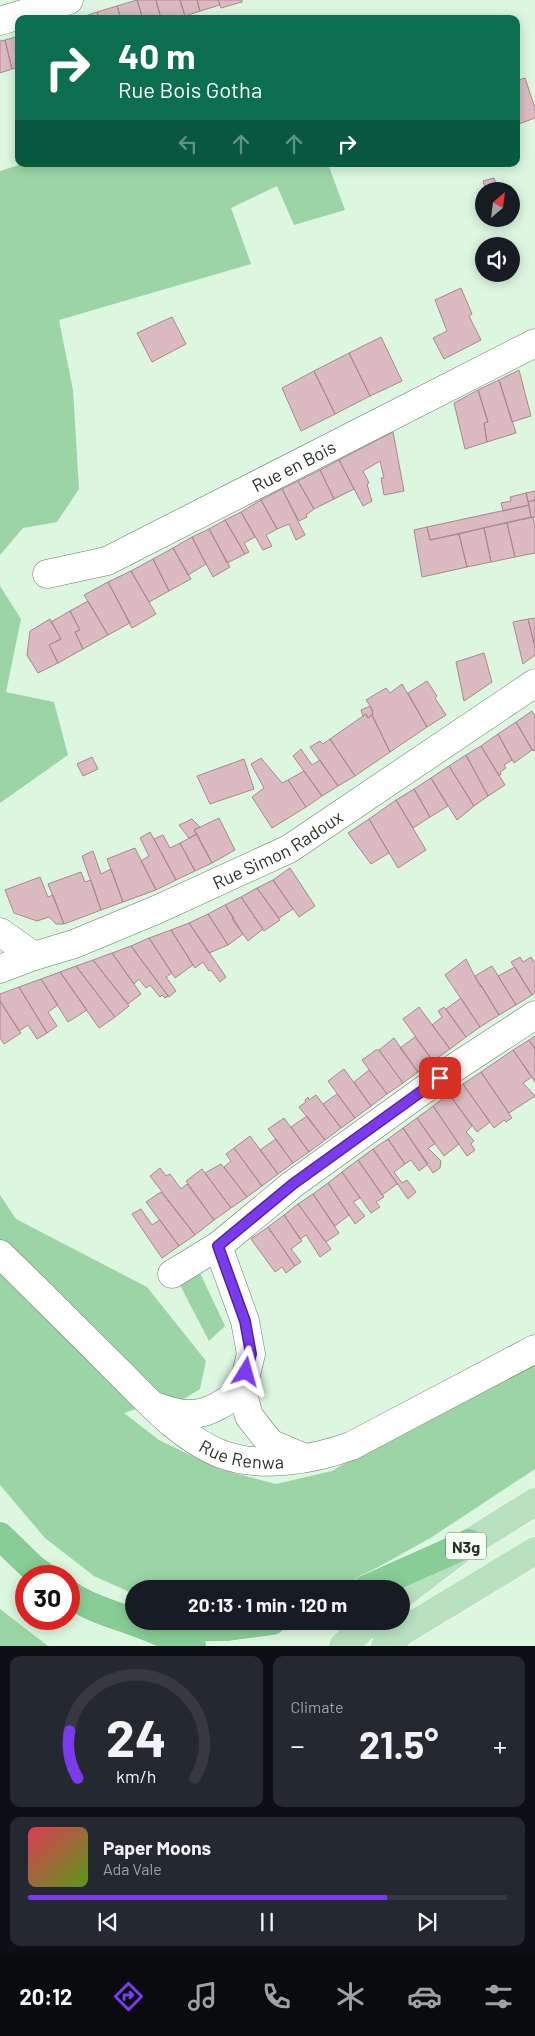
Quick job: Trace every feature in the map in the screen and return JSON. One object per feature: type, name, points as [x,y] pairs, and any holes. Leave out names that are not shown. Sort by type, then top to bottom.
[{"type":"highway","points":[[0,1536],[30,1565]]},
{"type":"highway","points":[[387,1580],[469,1544]]},
{"type":"highway","points":[[80,1602],[125,1619]]},
{"type":"highway","points":[[156,1630],[192,1646]]},
{"type":"main road","name":"N3g","points":[[410,1588],[469,1544],[535,1502]]},
{"type":"main road","name":"N3g","points":[[385,1646],[403,1631],[535,1551]]},
{"type":"main road","points":[[343,1646],[361,1630]]},
{"type":"street","points":[[20,15],[69,0]]},
{"type":"street","points":[[0,21],[15,16]]},
{"type":"street","name":"Rue en Bois","points":[[47,574],[107,561],[535,343]]},
{"type":"street","name":"Rue Simon Radoux","points":[[0,969],[74,944],[156,910],[289,850],[535,683]]},
{"type":"street","points":[[0,932],[34,956]]},
{"type":"street","points":[[172,1274],[218,1246],[301,1178],[454,1068],[535,1015]]},
{"type":"street","points":[[218,1246],[245,1321],[251,1354],[242,1391],[249,1416],[270,1443],[305,1458]]},
{"type":"street","name":"Rue Renwa","points":[[0,1254],[152,1404],[200,1443],[221,1454],[260,1461],[280,1461],[325,1456],[359,1442],[535,1349]]},
{"type":"street","points":[[152,1404],[176,1414],[196,1414],[217,1408],[242,1391]]},
{"type":"green space","points":[[15,166],[329,167],[345,210],[294,225],[277,186],[231,208],[251,264],[59,320],[73,390],[79,489],[57,522],[23,528],[0,555],[0,171]]},
{"type":"green space","points":[[0,586],[21,619],[6,692],[54,702],[68,755],[0,803]]},
{"type":"green space","points":[[0,1195],[16,1219],[147,1287],[206,1361],[200,1389],[169,1408],[152,1404],[124,1413],[159,1440],[219,1469],[276,1484],[332,1471],[430,1413],[535,1360],[535,1469],[432,1537],[355,1580],[125,1580],[125,1590],[94,1576],[45,1538],[0,1485]]},
{"type":"green space","points":[[200,1273],[225,1326],[209,1341],[180,1285]]},
{"type":"green space","points":[[0,1609],[15,1621],[15,1630],[27,1630],[48,1646],[0,1646]]},
{"type":"building","points":[[137,0],[142,15],[120,15],[117,6]]},
{"type":"building","points":[[137,0],[156,0],[160,15],[142,15]]},
{"type":"building","points":[[156,0],[180,0],[185,15],[160,15]]},
{"type":"building","points":[[180,0],[197,0],[200,11],[185,15]]},
{"type":"building","points":[[197,0],[218,0],[220,5],[200,11]]},
{"type":"building","points":[[218,0],[242,0],[242,2],[221,8]]},
{"type":"building","points":[[117,6],[120,15],[98,15],[97,12]]},
{"type":"building","points":[[15,37],[15,68],[12,69],[5,40]]},
{"type":"building","points":[[5,40],[12,69],[0,73],[0,41]]},
{"type":"building","points":[[525,78],[535,108],[535,118],[520,124],[520,80]]},
{"type":"building","points":[[494,178],[496,182],[483,182]]},
{"type":"building","points":[[461,288],[472,314],[469,316],[481,340],[444,359],[433,338],[447,331],[435,300]]},
{"type":"building","points":[[172,317],[186,344],[152,362],[137,333]]},
{"type":"building","points":[[381,337],[402,381],[370,396],[349,353]]},
{"type":"building","points":[[349,353],[370,396],[335,414],[314,371]]},
{"type":"building","points":[[519,370],[531,416],[512,422],[499,380]]},
{"type":"building","points":[[314,371],[335,414],[301,431],[282,388]]},
{"type":"building","points":[[499,380],[516,433],[487,442],[484,423],[488,422],[478,390]]},
{"type":"building","points":[[478,390],[488,422],[484,423],[487,442],[465,449],[454,403]]},
{"type":"building","points":[[393,432],[404,491],[384,495],[381,478],[384,478],[380,461],[363,471],[369,483],[367,484],[372,501],[363,506],[339,460]]},
{"type":"building","points":[[339,460],[354,489],[334,499],[320,470]]},
{"type":"building","points":[[320,470],[334,499],[314,509],[298,481]]},
{"type":"building","points":[[298,481],[314,509],[306,515],[307,517],[299,521],[282,489]]},
{"type":"building","points":[[282,489],[305,535],[296,540],[289,524],[277,529],[261,500]]},
{"type":"building","points":[[535,491],[535,500],[528,502],[526,493]]},
{"type":"building","points":[[526,493],[529,505],[503,511],[501,503],[511,501],[510,497]]},
{"type":"building","points":[[261,500],[277,529],[266,535],[272,546],[263,550],[241,512]]},
{"type":"building","points":[[535,500],[535,517],[531,517],[528,502]]},
{"type":"building","points":[[529,505],[531,517],[430,540],[427,527]]},
{"type":"building","points":[[241,512],[255,537],[244,543],[249,552],[245,554],[225,520]]},
{"type":"building","points":[[533,517],[535,553],[515,557],[507,523]]},
{"type":"building","points":[[225,520],[245,554],[227,563],[209,529]]},
{"type":"building","points":[[507,523],[515,557],[491,562],[484,528]]},
{"type":"building","points":[[427,527],[430,540],[459,534],[467,567],[422,577],[414,530]]},
{"type":"building","points":[[484,528],[491,562],[467,567],[459,534]]},
{"type":"building","points":[[209,529],[230,567],[213,577],[192,537]]},
{"type":"building","points":[[192,537],[206,564],[188,575],[173,548]]},
{"type":"building","points":[[173,548],[191,579],[169,591],[153,559]]},
{"type":"building","points":[[153,559],[169,591],[149,602],[131,571]]},
{"type":"building","points":[[131,571],[156,614],[132,628],[108,582]]},
{"type":"building","points":[[108,582],[130,623],[108,635],[84,595]]},
{"type":"building","points":[[88,601],[108,635],[83,649],[75,632],[80,630],[70,611]]},
{"type":"building","points":[[70,611],[80,630],[75,632],[83,649],[58,663],[49,645],[61,639],[51,622]]},
{"type":"building","points":[[535,618],[535,647],[528,619]]},
{"type":"building","points":[[50,619],[61,639],[49,645],[58,663],[38,673],[27,655],[30,631]]},
{"type":"building","points":[[528,619],[535,647],[535,655],[523,664],[513,622]]},
{"type":"building","points":[[484,653],[492,682],[464,701],[456,662]]},
{"type":"building","points":[[427,681],[446,715],[427,727],[408,693]]},
{"type":"building","points":[[402,684],[427,727],[390,752],[372,715],[373,710],[366,700],[386,688],[390,693]]},
{"type":"building","points":[[370,706],[373,714],[368,718],[366,714],[363,716],[361,710]]},
{"type":"building","points":[[532,711],[535,716],[535,750],[533,751],[516,722]]},
{"type":"building","points":[[366,714],[368,718],[372,715],[390,752],[355,776],[330,739]]},
{"type":"building","points":[[516,722],[532,750],[514,763],[498,734]]},
{"type":"building","points":[[498,734],[512,760],[504,765],[506,768],[500,772],[499,776],[481,746]]},
{"type":"building","points":[[330,739],[355,776],[338,786],[310,747],[320,741],[323,744]]},
{"type":"building","points":[[481,746],[505,785],[488,796],[466,755]]},
{"type":"building","points":[[301,749],[312,765],[320,760],[338,786],[322,796],[293,756]]},
{"type":"building","points":[[466,755],[488,796],[474,806],[449,766]]},
{"type":"building","points":[[92,757],[98,769],[83,776],[77,764]]},
{"type":"building","points":[[261,758],[282,783],[288,780],[306,807],[272,828],[252,797],[264,788],[251,764]]},
{"type":"building","points":[[244,759],[254,789],[210,804],[197,776]]},
{"type":"building","points":[[449,766],[474,806],[457,820],[431,778]]},
{"type":"building","points":[[304,771],[322,796],[306,807],[288,780]]},
{"type":"building","points":[[431,778],[448,806],[430,817],[414,789]]},
{"type":"building","points":[[414,789],[430,817],[413,828],[396,800]]},
{"type":"building","points":[[396,800],[426,850],[398,868],[369,819]]},
{"type":"building","points":[[219,818],[235,850],[212,863],[194,830]]},
{"type":"building","points":[[192,819],[200,827],[194,830],[197,834],[189,838],[179,825]]},
{"type":"building","points":[[369,819],[389,853],[371,864],[348,833]]},
{"type":"building","points":[[150,832],[176,880],[156,890],[141,861],[149,856],[140,838]]},
{"type":"building","points":[[197,834],[212,863],[195,871],[180,843]]},
{"type":"building","points":[[163,835],[170,848],[180,843],[195,871],[176,880],[154,839]]},
{"type":"building","points":[[135,848],[156,890],[123,902],[107,859]]},
{"type":"building","points":[[93,851],[101,874],[111,869],[123,902],[101,910],[82,856]]},
{"type":"building","points":[[290,868],[315,906],[299,917],[273,880]]},
{"type":"building","points":[[81,872],[85,882],[91,880],[101,910],[64,924],[48,884]]},
{"type":"building","points":[[40,877],[48,897],[53,895],[64,924],[56,924],[49,917],[37,921],[14,913],[5,890]]},
{"type":"building","points":[[273,880],[293,909],[279,918],[257,888]]},
{"type":"building","points":[[257,888],[280,920],[264,931],[241,897]]},
{"type":"building","points":[[241,897],[263,929],[248,941],[232,919],[234,918],[225,905]]},
{"type":"building","points":[[225,905],[243,934],[228,945],[208,914]]},
{"type":"building","points":[[208,914],[228,945],[209,953],[189,923]]},
{"type":"building","points":[[189,923],[226,977],[220,982],[203,962],[195,968],[171,930]]},
{"type":"building","points":[[171,930],[193,965],[175,978],[149,938]]},
{"type":"building","points":[[149,938],[172,973],[166,977],[176,991],[169,997],[131,946]]},
{"type":"building","points":[[131,946],[168,996],[165,998],[162,995],[160,997],[150,985],[146,988],[139,979],[134,984],[112,953]]},
{"type":"building","points":[[112,953],[141,994],[128,1004],[93,960]]},
{"type":"building","points":[[520,957],[523,962],[531,957],[535,963],[535,993],[532,995],[511,962]]},
{"type":"building","points":[[466,959],[480,987],[481,985],[499,1015],[480,1027],[445,975]]},
{"type":"building","points":[[93,960],[129,1006],[115,1017],[76,966]]},
{"type":"building","points":[[76,966],[115,1017],[99,1028],[60,972]]},
{"type":"building","points":[[492,966],[516,1005],[499,1015],[475,976]]},
{"type":"building","points":[[515,967],[532,995],[516,1005],[498,976]]},
{"type":"building","points":[[60,972],[87,1010],[68,1022],[41,979]]},
{"type":"building","points":[[41,979],[58,1005],[48,1012],[57,1026],[47,1033],[19,987]]},
{"type":"building","points":[[19,987],[47,1033],[37,1039],[28,1025],[19,1031],[0,1001],[0,994]]},
{"type":"building","points":[[461,998],[480,1027],[466,1037],[446,1009]]},
{"type":"building","points":[[0,1001],[21,1033],[4,1044],[0,1038]]},
{"type":"building","points":[[419,1007],[450,1049],[433,1061],[403,1019]]},
{"type":"building","points":[[444,1007],[466,1037],[450,1049],[432,1025],[442,1017],[438,1011]]},
{"type":"building","points":[[535,1036],[535,1049],[529,1040]]},
{"type":"building","points":[[415,1037],[433,1061],[418,1072],[400,1048]]},
{"type":"building","points":[[394,1038],[418,1072],[403,1083],[379,1050]]},
{"type":"building","points":[[529,1040],[535,1049],[535,1082],[513,1050]]},
{"type":"building","points":[[376,1050],[379,1050],[403,1083],[387,1094],[362,1060]]},
{"type":"building","points":[[513,1050],[532,1077],[523,1083],[535,1096],[509,1113],[481,1072]]},
{"type":"building","points":[[344,1069],[371,1106],[355,1118],[328,1081]]},
{"type":"building","points":[[369,1070],[387,1094],[371,1106],[354,1082]]},
{"type":"building","points":[[481,1072],[512,1118],[506,1122],[504,1120],[494,1128],[463,1084]]},
{"type":"building","points":[[463,1084],[490,1122],[477,1132],[449,1094]]},
{"type":"building","points":[[337,1094],[355,1118],[341,1128],[323,1104]]},
{"type":"building","points":[[449,1094],[472,1126],[466,1132],[474,1141],[471,1144],[475,1150],[467,1156],[433,1106]]},
{"type":"building","points":[[316,1095],[341,1128],[325,1140],[299,1107],[306,1102],[305,1100],[308,1097],[309,1100]]},
{"type":"building","points":[[433,1106],[459,1144],[444,1156],[417,1118]]},
{"type":"building","points":[[307,1116],[325,1140],[309,1152],[291,1127]]},
{"type":"building","points":[[284,1118],[309,1152],[293,1163],[268,1129]]},
{"type":"building","points":[[417,1118],[435,1144],[428,1148],[441,1161],[440,1168],[433,1173],[403,1128]]},
{"type":"building","points":[[403,1128],[428,1164],[419,1171],[411,1160],[405,1164],[388,1139]]},
{"type":"building","points":[[250,1136],[278,1174],[262,1186],[234,1148]]},
{"type":"building","points":[[276,1139],[293,1163],[278,1174],[260,1150]]},
{"type":"building","points":[[388,1139],[405,1164],[394,1172],[402,1183],[407,1180],[416,1192],[408,1199],[373,1149]]},
{"type":"building","points":[[234,1148],[262,1186],[247,1197],[224,1167],[231,1161],[226,1154]]},
{"type":"building","points":[[373,1149],[397,1184],[382,1195],[358,1160]]},
{"type":"building","points":[[358,1160],[384,1197],[376,1202],[380,1207],[371,1213],[342,1172]]},
{"type":"building","points":[[221,1164],[247,1197],[231,1208],[205,1173]]},
{"type":"building","points":[[160,1168],[166,1176],[170,1174],[181,1189],[187,1184],[214,1220],[195,1235],[150,1176]]},
{"type":"building","points":[[202,1169],[231,1208],[214,1220],[186,1181]]},
{"type":"building","points":[[342,1172],[360,1198],[353,1202],[365,1216],[355,1224],[328,1183]]},
{"type":"building","points":[[328,1183],[349,1215],[335,1226],[313,1194]]},
{"type":"building","points":[[161,1192],[195,1235],[179,1246],[146,1202]]},
{"type":"building","points":[[313,1194],[339,1233],[326,1242],[298,1204]]},
{"type":"building","points":[[298,1204],[331,1249],[320,1257],[306,1235],[300,1239],[284,1215]]},
{"type":"building","points":[[141,1209],[152,1225],[160,1220],[179,1246],[162,1258],[132,1214]]},
{"type":"building","points":[[284,1215],[302,1241],[291,1249],[301,1262],[295,1266],[268,1227]]},
{"type":"building","points":[[268,1227],[295,1266],[286,1273],[282,1267],[275,1272],[251,1239]]},
{"type":"route","points":[[246,1372],[251,1354],[245,1321],[218,1246],[293,1184],[440,1078]]}]
